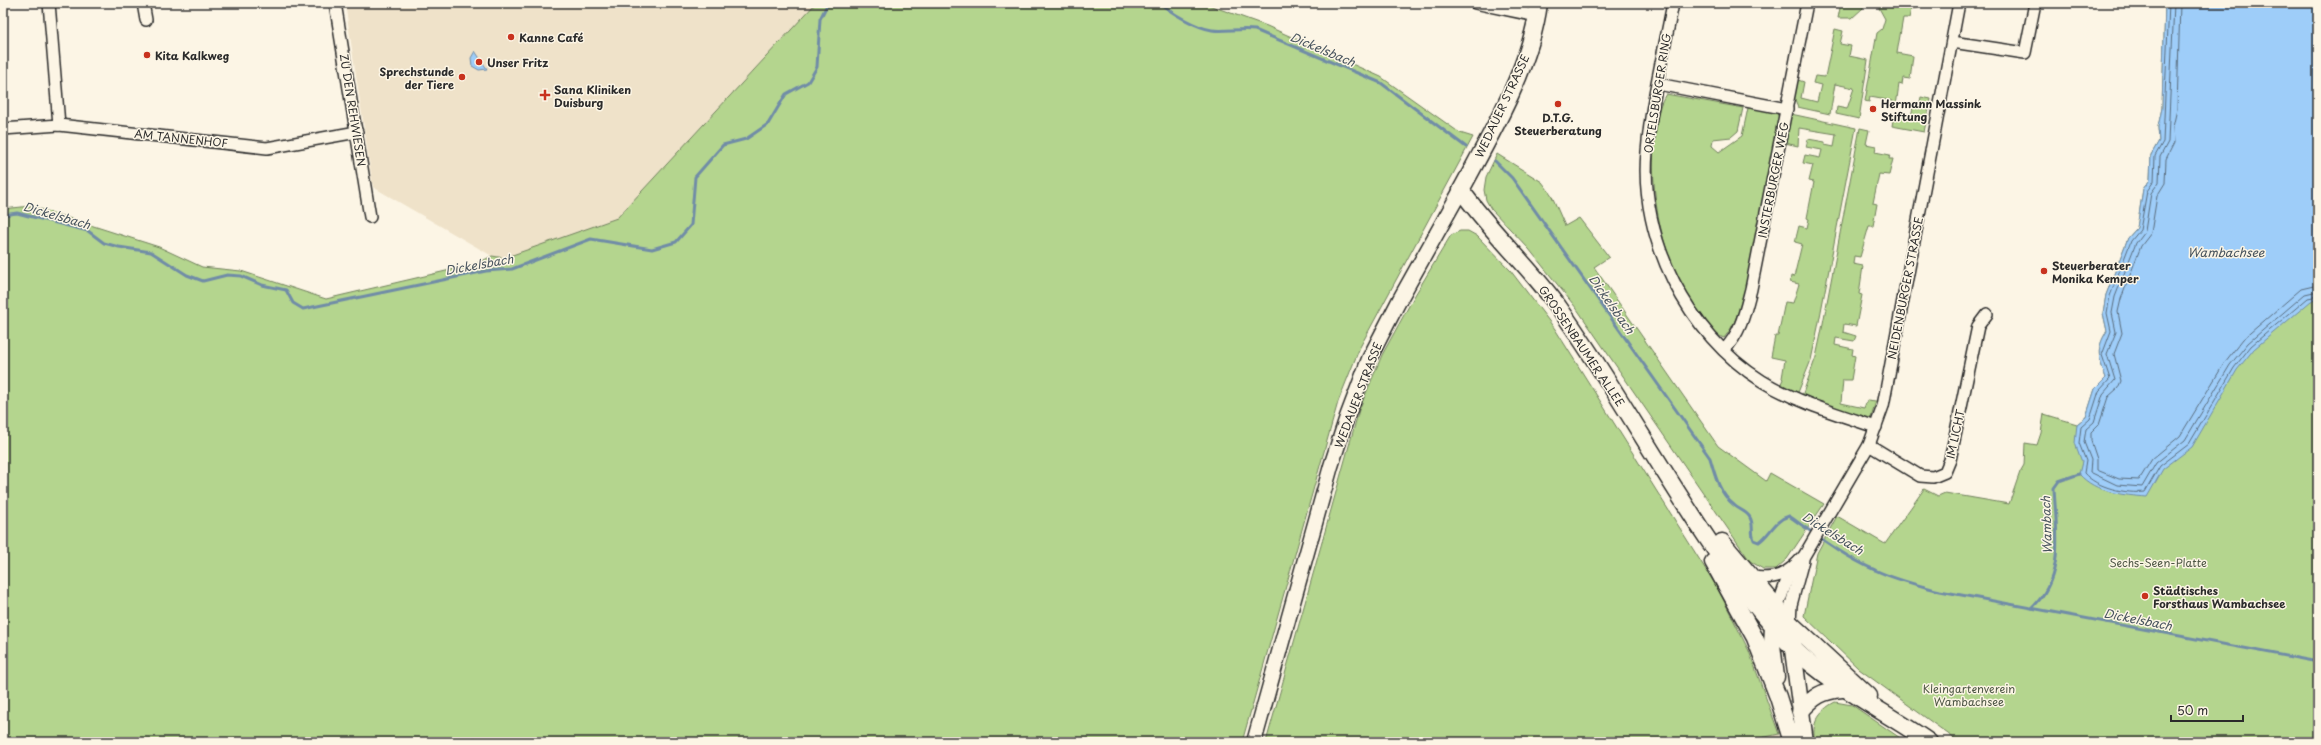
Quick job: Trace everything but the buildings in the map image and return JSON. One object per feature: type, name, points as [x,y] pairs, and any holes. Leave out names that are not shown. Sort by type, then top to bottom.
[{"type":"main road","name":"WEDAUER STRASSE","points":[[1461,190],[1526,58],[1538,9]]},
{"type":"main road","name":"GROSSENBAUMER ALLEE","points":[[1461,190],[1481,218],[1522,261],[1558,306],[1689,512],[1726,566],[1773,627],[1792,646],[1842,689],[1897,720],[1929,742]]},
{"type":"main road","name":"GROSSENBAUMER ALLEE","points":[[1689,512],[1723,543],[1790,623],[1897,720]]},
{"type":"main road","points":[[1689,512],[1698,535],[1755,638],[1778,698],[1792,742]]},
{"type":"main road","points":[[1790,623],[1800,712],[1805,742]]},
{"type":"main road","points":[[1773,627],[1772,646],[1778,698]]},
{"type":"main road","points":[[1800,712],[1809,702],[1825,691],[1842,689]]},
{"type":"street","points":[[49,3],[59,124]]},
{"type":"street","points":[[143,3],[146,20]]},
{"type":"street","name":"ZU DEN REHWIESEN","points":[[335,3],[370,217]]},
{"type":"street","points":[[1475,3],[1538,9]]},
{"type":"street","name":"ORTELSBURGER RING","points":[[1673,3],[1647,152],[1647,182],[1654,231],[1670,274],[1695,317],[1724,350],[1761,381],[1797,400],[1876,427]]},
{"type":"street","name":"INSTERBURGER WEG","points":[[1724,350],[1734,340],[1743,320],[1787,109],[1807,3]]},
{"type":"street","name":"NEIDENBURGER STRASSE","points":[[1790,623],[1791,605],[1804,556],[1869,445],[1876,427],[1894,351],[1959,3]]},
{"type":"street","points":[[1952,42],[2025,53],[2035,3]]},
{"type":"street","points":[[1658,84],[1787,109]]},
{"type":"street","name":"AM TANNENHOF","points":[[3,129],[59,124],[267,148],[357,132]]},
{"type":"street","name":"WEDAUER STRASSE","points":[[1254,742],[1331,466],[1369,359],[1400,299],[1461,190]]},
{"type":"street","name":"IM LICHT","points":[[1869,445],[1920,476],[1933,477],[1941,475],[1948,469],[1978,326],[1987,314]]},
{"type":"street","name":"NEIDENBURGER STRASSE","points":[[1773,627],[1777,609],[1790,571],[1804,556]]},
{"type":"street","name":"NEIDENBURGER STRASSE","points":[[1750,577],[1764,579],[1790,571]]},
{"type":"shaded area","name":"Sana Kliniken Duisburg","points":[[345,3],[816,3],[617,218],[504,258],[492,256],[373,187]]},
{"type":"shaded area","points":[[1779,734],[1781,742],[1743,742]]},
{"type":"green space","points":[[816,3],[1203,3],[1267,26],[1381,77],[1460,133],[1473,137],[1360,347],[1338,402],[1242,742],[3,742],[3,209],[31,206],[159,247],[202,267],[241,271],[326,299],[476,264],[492,256],[504,258],[617,218]]},
{"type":"green space","points":[[1841,3],[1863,3],[1863,8],[1852,18],[1838,18]]},
{"type":"green space","points":[[1880,3],[1919,3],[1918,8],[1911,9],[1909,18],[1903,18],[1897,53],[1913,56],[1910,79],[1903,78],[1902,85],[1899,84],[1896,106],[1893,106],[1893,101],[1870,97],[1869,102],[1865,101],[1877,33],[1882,29],[1885,19],[1879,8]]},
{"type":"green space","name":"Sechs-Seen-Platte","points":[[2165,3],[2318,3],[2318,742],[1959,742],[1859,669],[1804,616],[1817,553],[1837,516],[1885,544],[1924,489],[1938,496],[1945,493],[2009,504],[2020,472],[2024,465],[2025,443],[2037,445],[2041,433],[2044,414],[2077,424],[2086,417],[2095,389],[2106,378],[2099,354],[2103,338],[2107,331],[2103,313],[2106,295],[2128,238],[2137,228],[2143,189],[2150,180],[2151,155],[2159,141],[2158,127],[2162,108]]},
{"type":"green space","points":[[1835,29],[1843,31],[1840,44],[1851,46],[1849,56],[1868,60],[1859,119],[1836,114],[1837,107],[1847,109],[1854,88],[1835,84],[1830,114],[1798,107],[1794,97],[1798,80],[1804,82],[1801,98],[1817,102],[1821,85],[1813,83],[1815,76],[1825,77]]},
{"type":"green space","points":[[1666,94],[1743,108],[1738,131],[1731,137],[1713,139],[1712,146],[1719,152],[1742,136],[1748,108],[1751,106],[1776,111],[1779,118],[1754,251],[1743,300],[1731,328],[1724,338],[1712,329],[1690,298],[1678,278],[1662,235],[1654,189],[1653,166],[1657,117]]},
{"type":"green space","points":[[1921,97],[1931,99],[1924,132],[1892,126],[1894,114],[1911,117],[1913,107],[1919,107]]},
{"type":"green space","points":[[1791,114],[1856,128],[1811,360],[1797,395],[1780,386],[1783,379],[1785,360],[1771,357],[1775,336],[1778,336],[1785,302],[1793,303],[1799,284],[1790,282],[1791,276],[1794,277],[1802,244],[1795,242],[1799,226],[1807,228],[1809,219],[1807,218],[1814,182],[1809,181],[1813,165],[1803,163],[1805,155],[1820,158],[1822,150],[1806,147],[1808,139],[1825,142],[1825,145],[1834,147],[1836,134],[1799,128],[1798,146],[1785,143]]},
{"type":"green space","points":[[1860,128],[1869,130],[1866,144],[1876,146],[1875,152],[1890,155],[1889,159],[1893,159],[1889,175],[1879,174],[1873,203],[1877,204],[1873,226],[1869,226],[1860,257],[1854,256],[1853,264],[1863,266],[1859,294],[1862,295],[1856,326],[1844,324],[1843,332],[1856,336],[1854,341],[1836,338],[1835,345],[1853,349],[1852,355],[1855,356],[1851,380],[1843,380],[1841,403],[1864,408],[1867,400],[1876,401],[1871,418],[1867,419],[1818,404],[1802,396],[1816,357],[1821,334]]},
{"type":"green space","points":[[1497,154],[1542,182],[1551,194],[1565,226],[1579,218],[1609,257],[1594,267],[1718,446],[1766,481],[1770,473],[1824,504],[1787,559],[1776,569],[1763,569],[1750,561],[1577,309],[1529,249],[1491,209],[1486,200],[1484,190],[1486,177]]},
{"type":"green space","points":[[1460,231],[1468,231],[1477,236],[1510,270],[1555,329],[1718,589],[1749,651],[1779,734],[1743,742],[1266,742],[1359,410],[1382,355],[1415,295],[1451,235]]},
{"type":"green space","points":[[1835,702],[1852,705],[1906,742],[1815,742],[1814,729],[1817,719],[1824,710]]},
{"type":"water","name":"Wambachsee","points":[[2165,3],[2318,3],[2318,300],[2311,301],[2254,349],[2237,370],[2192,447],[2163,469],[2147,497],[2110,492],[2093,485],[2086,480],[2079,474],[2082,462],[2075,443],[2077,424],[2086,417],[2095,389],[2106,378],[2099,354],[2103,338],[2107,331],[2103,313],[2106,295],[2128,238],[2137,228],[2143,189],[2150,180],[2151,155],[2159,141],[2158,127],[2162,108]]},
{"type":"water","points":[[475,51],[487,69],[479,70],[472,66],[471,58]]},
{"type":"waterway","name":"Dickelsbach","points":[[3,215],[17,213],[88,231],[104,243],[151,252],[187,275],[203,281],[227,275],[241,276],[262,285],[286,290],[293,303],[303,309],[486,271],[512,269],[591,239],[652,249],[676,242],[691,225],[695,177],[723,145],[746,139],[768,124],[786,94],[808,82],[817,67],[820,19],[828,3]]},
{"type":"waterway","name":"Dickelsbach","points":[[1160,3],[1177,15],[1206,29],[1255,30],[1381,83],[1466,147]]},
{"type":"waterway","name":"Dickelsbach","points":[[1495,161],[1512,178],[1710,458],[1718,483],[1725,495],[1751,519],[1754,540],[1759,542],[1776,524],[1789,516],[1831,545],[1864,565],[1883,574],[1940,591],[2318,662]]},
{"type":"waterway","name":"Wambach","points":[[2032,608],[2043,595],[2050,582],[2054,567],[2057,536],[2054,488],[2059,481],[2079,474]]},
{"type":"place","name":"Kanne Café","points":[[511,37]]},
{"type":"place","name":"Kita Kalkweg","points":[[147,55]]},
{"type":"place","name":"Unser Fritz","points":[[479,62]]},
{"type":"place","name":"Sprechstunde der Tiere","points":[[462,77]]},
{"type":"place","name":"Sana Kliniken Duisburg","points":[[545,95]]},
{"type":"place","name":"D.T.G. Steuerberatung","points":[[1558,104]]},
{"type":"place","name":"Hermann Massink Stiftung","points":[[1873,109]]},
{"type":"place","name":"Steuerberater Monika Kemper","points":[[2044,271]]},
{"type":"place","name":"Städtisches Forsthaus Wambachsee","points":[[2145,596]]},
{"type":"park label","name":"Kleingartenverein Wambachsee","points":[[1969,694]]}]
